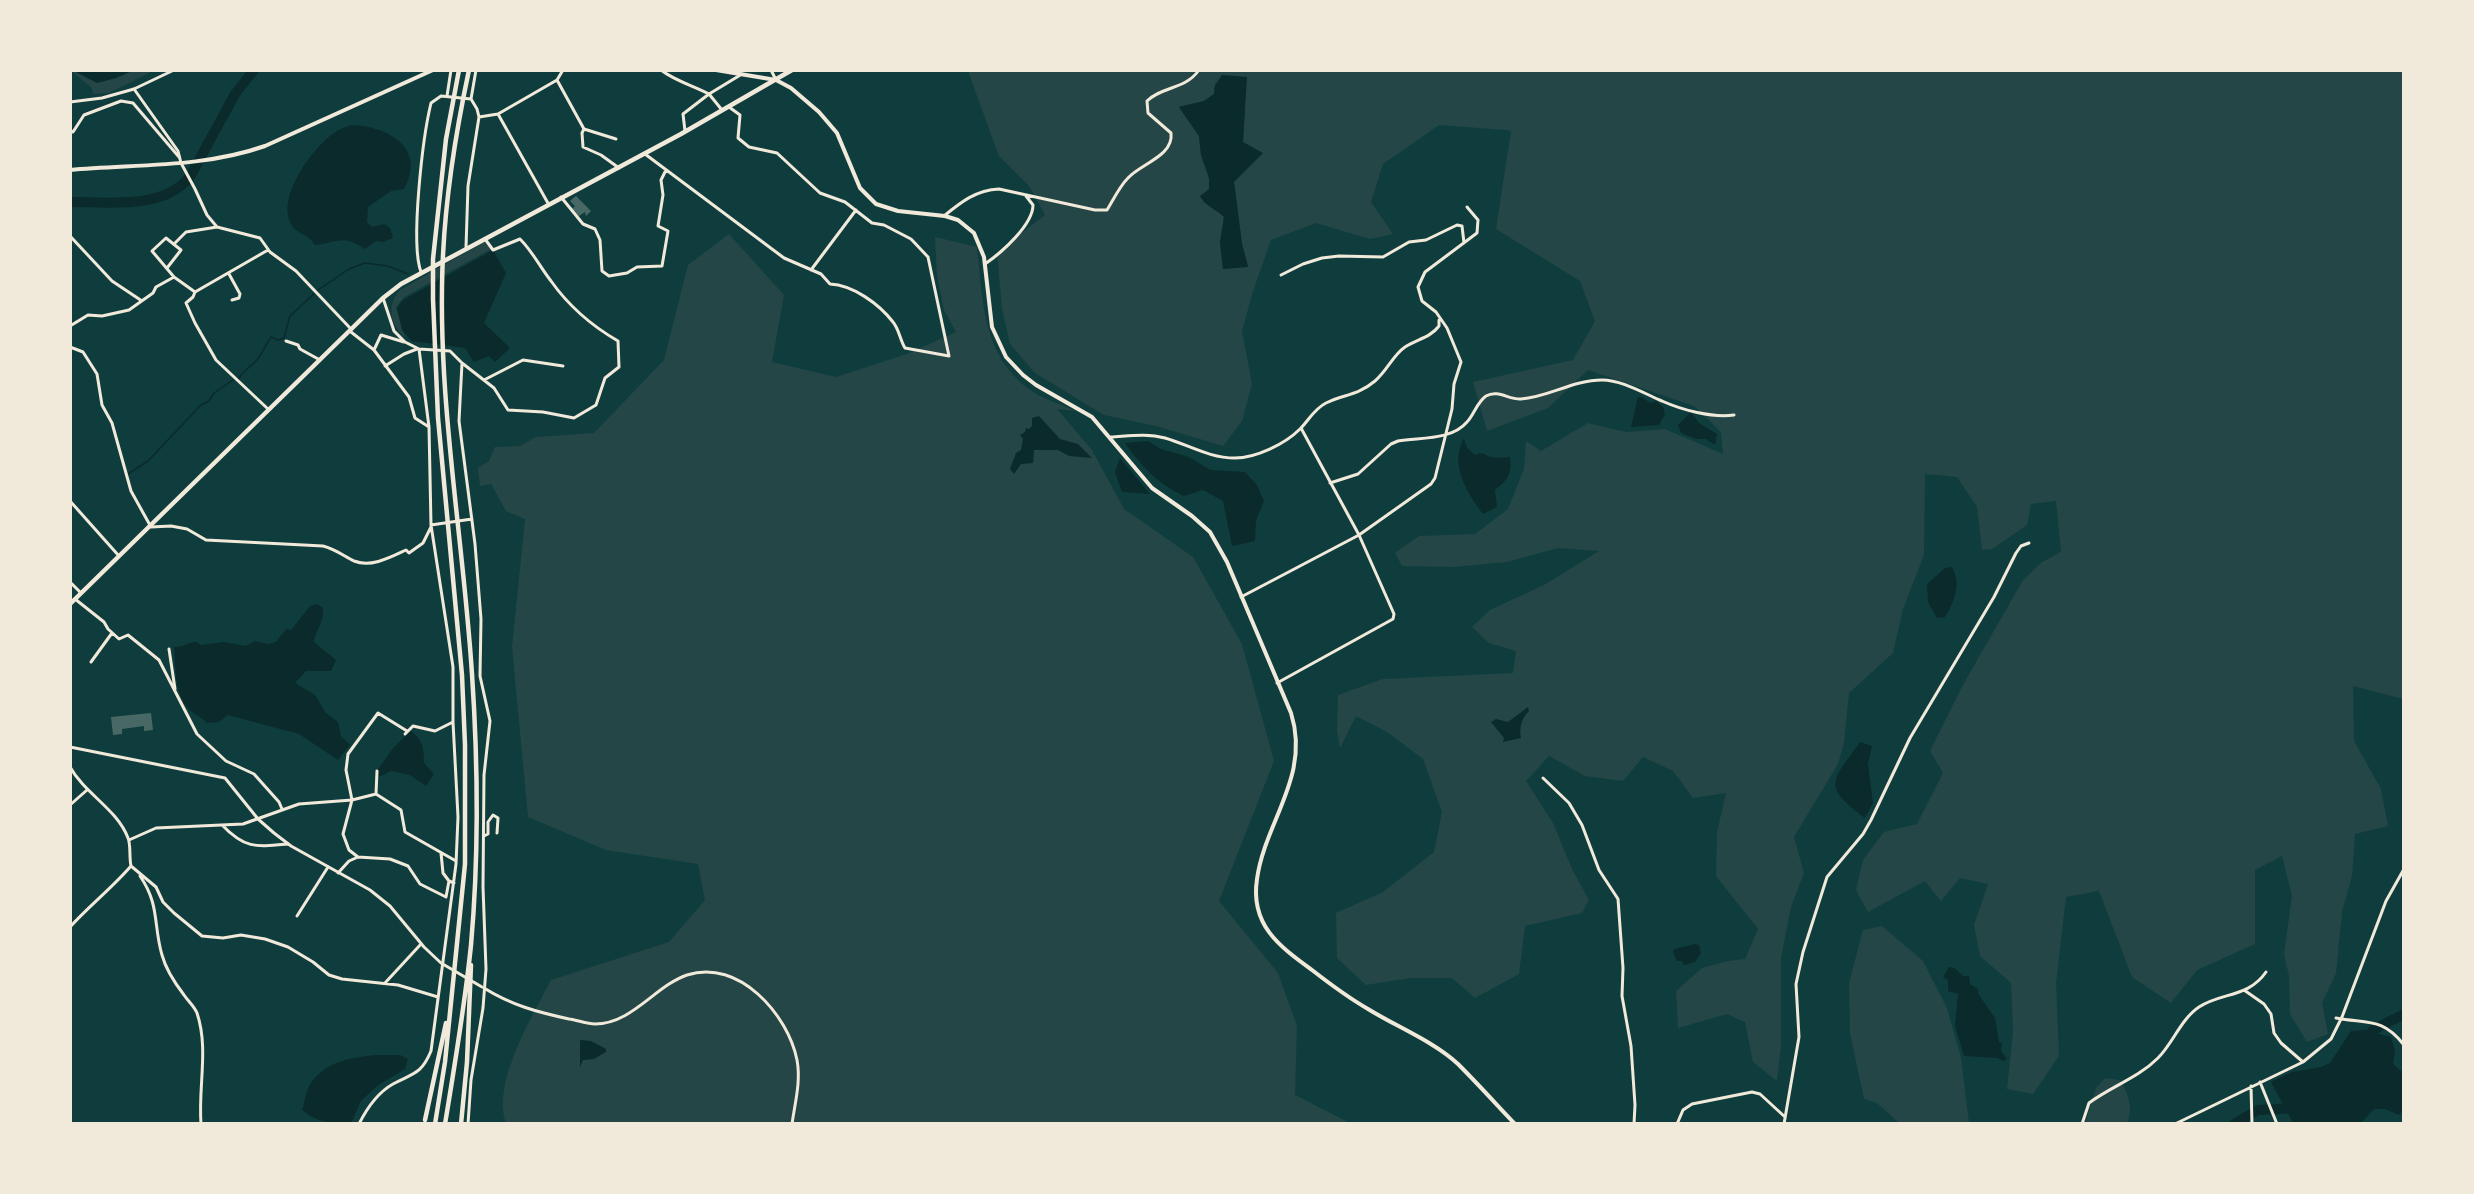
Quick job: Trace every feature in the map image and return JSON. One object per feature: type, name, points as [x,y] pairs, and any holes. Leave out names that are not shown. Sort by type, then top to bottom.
[{"type":"main road","points":[[70,170],[228,158],[265,146],[433,70]]},
{"type":"main road","points":[[435,1124],[445,1062],[463,904],[465,864],[465,745],[456,590],[438,418],[433,258],[451,108],[459,70]]},
{"type":"main road","points":[[461,1124],[467,1062],[476,818],[472,674],[444,357],[443,254],[455,143],[469,70]]},
{"type":"main road","points":[[716,70],[776,80],[791,88],[824,117],[837,133],[860,188],[868,198],[886,208],[958,220],[974,233],[980,244],[984,264],[992,327],[1006,357],[1023,375],[1092,417],[1147,483],[1210,532],[1222,552],[1295,726],[1298,748],[1257,876],[1256,902],[1264,925],[1270,936],[1289,953],[1345,994],[1458,1064],[1515,1124]]},
{"type":"main road","points":[[70,604],[352,331],[383,298],[421,272],[686,132],[792,70]]},
{"type":"main road","points":[[445,1124],[465,997],[473,906]]},
{"type":"main road","points":[[424,1120],[451,1000]]},
{"type":"street","points":[[70,102],[102,98],[135,89],[174,70]]},
{"type":"street","points":[[447,96],[451,70]]},
{"type":"street","points":[[466,247],[468,186],[478,117],[477,109],[471,99],[476,70]]},
{"type":"street","points":[[478,117],[498,114],[557,80],[563,70]]},
{"type":"street","points":[[661,70],[675,81],[683,80],[709,94],[723,110]]},
{"type":"street","points":[[771,70],[776,80]]},
{"type":"street","points":[[944,216],[963,200],[985,189],[999,189],[1095,210],[1107,210],[1128,177],[1170,145],[1171,133],[1148,113],[1147,101],[1191,80],[1198,70]]},
{"type":"street","points":[[686,132],[683,114],[709,94],[742,74]]},
{"type":"street","points":[[557,80],[584,129],[616,139]]},
{"type":"street","points":[[135,89],[178,151],[181,163],[207,215],[217,227]]},
{"type":"street","points":[[421,272],[417,263],[417,244],[426,125],[432,101],[438,97],[447,96],[471,99]]},
{"type":"street","points":[[70,131],[73,132],[84,115],[121,101],[133,102],[179,157]]},
{"type":"street","points":[[645,154],[784,258],[821,274],[830,284],[842,285],[872,302],[895,324],[905,348],[949,356],[928,258],[911,239],[884,225],[872,223],[845,202],[820,193],[777,153],[748,147],[738,138],[740,115],[729,107]]},
{"type":"street","points":[[498,114],[549,205]]},
{"type":"street","points":[[584,129],[583,147],[606,158],[619,168]]},
{"type":"street","points":[[561,197],[583,224],[595,229],[600,240],[602,271],[609,276],[627,273],[637,267],[662,266],[668,231],[658,226],[663,195],[661,180],[666,170]]},
{"type":"street","points":[[984,264],[1012,241],[1031,215],[1033,205],[1024,195]]},
{"type":"street","points":[[1241,597],[1359,535],[1431,484],[1435,478],[1452,409],[1454,384],[1461,362],[1447,328],[1436,312],[1422,301],[1418,286],[1420,280],[1436,262],[1478,233],[1477,218],[1467,207]]},
{"type":"street","points":[[811,270],[856,210]]},
{"type":"street","points":[[1281,275],[1322,258],[1383,257],[1409,242],[1434,237],[1457,225],[1464,229],[1464,244]]},
{"type":"street","points":[[174,244],[186,232],[217,227],[260,238],[268,250],[296,271],[352,331],[375,350],[409,397],[415,418],[429,427]]},
{"type":"street","points":[[70,236],[112,280],[142,301]]},
{"type":"street","points":[[166,268],[181,250],[166,238],[153,251],[166,268],[174,277],[195,292]]},
{"type":"street","points":[[385,366],[404,354],[419,349],[450,351],[494,388],[508,410],[543,412],[574,418],[596,405],[605,378],[619,367],[618,341],[600,330],[566,300],[550,280],[533,252],[520,239],[494,249],[485,239]]},
{"type":"street","points":[[268,250],[195,292],[186,303],[210,352],[226,372],[247,388],[269,411]]},
{"type":"street","points":[[229,274],[240,294],[238,298],[232,300]]},
{"type":"street","points":[[70,326],[88,315],[119,314],[142,301],[156,287],[174,277]]},
{"type":"street","points":[[383,298],[394,331],[405,342]]},
{"type":"street","points":[[1111,437],[1149,434],[1167,438],[1203,453],[1238,458],[1263,451],[1301,428],[1315,411],[1326,403],[1361,391],[1376,381],[1406,347],[1431,335],[1440,326],[1436,312]]},
{"type":"street","points":[[375,350],[381,335],[419,349]]},
{"type":"street","points":[[286,341],[298,345],[300,349],[320,361]]},
{"type":"street","points":[[70,347],[83,352],[97,374],[102,405],[112,423],[131,491],[151,527],[171,526],[187,529],[206,540],[323,546],[332,548],[356,561],[371,564],[406,550],[410,553],[423,543],[431,525]]},
{"type":"street","points":[[338,873],[348,861],[358,857],[390,859],[408,866],[420,884],[446,897],[456,861],[458,817],[451,643],[431,525],[429,427],[419,349]]},
{"type":"street","points":[[484,380],[523,360],[562,366]]},
{"type":"street","points":[[462,363],[459,421],[481,619],[480,676],[490,721],[484,775],[482,1016],[471,1080],[468,1124]]},
{"type":"street","points":[[1330,483],[1358,474],[1391,444],[1398,441],[1446,435],[1467,423],[1486,396],[1494,393],[1519,399],[1584,382],[1602,380],[1628,387],[1674,405],[1713,414],[1734,415]]},
{"type":"street","points":[[1277,683],[1393,619],[1394,614],[1359,535],[1301,428]]},
{"type":"street","points":[[70,501],[119,556]]},
{"type":"street","points":[[431,525],[471,519]]},
{"type":"street","points":[[1784,1124],[1799,1037],[1796,984],[1803,952],[1824,884],[1831,871],[1863,834],[1910,738],[1994,597],[2016,553],[2021,546],[2029,543]]},
{"type":"street","points":[[70,582],[81,593]]},
{"type":"street","points":[[75,599],[104,622],[118,639],[128,635],[141,648],[151,652],[159,660],[166,678],[197,734],[226,761],[255,774],[279,802],[282,809]]},
{"type":"street","points":[[91,662],[112,633]]},
{"type":"street","points":[[169,649],[176,693]]},
{"type":"street","points":[[358,857],[349,850],[344,834],[352,800],[346,770],[348,754],[378,712],[406,733],[413,726],[435,731],[453,722]]},
{"type":"street","points":[[70,747],[225,778],[258,819],[288,844],[370,890],[390,906],[421,944],[443,964],[518,1007],[594,1024],[618,1018],[688,975],[709,973],[749,986],[773,1008],[790,1038],[797,1060],[800,1080],[792,1124]]},
{"type":"street","points":[[70,767],[87,790],[119,821],[129,840],[131,866],[156,888],[163,902],[174,913],[202,936],[223,938],[241,935],[265,939],[288,947],[329,975],[342,979],[398,985],[438,997]]},
{"type":"street","points":[[376,794],[377,771]]},
{"type":"street","points":[[1544,778],[1569,803],[1582,825],[1599,870],[1618,899],[1623,968],[1622,996],[1631,1046],[1634,1124]]},
{"type":"street","points":[[70,805],[87,790]]},
{"type":"street","points":[[129,840],[156,828],[243,824],[299,804],[352,800],[376,794],[401,810],[405,832],[456,861]]},
{"type":"street","points":[[484,836],[488,834],[489,817],[493,815],[498,818],[497,833]]},
{"type":"street","points":[[222,825],[236,839],[258,847],[288,844]]},
{"type":"street","points":[[359,1124],[367,1107],[379,1095],[392,1084],[422,1069],[432,1043],[451,882],[443,873],[441,853]]},
{"type":"street","points":[[70,927],[92,903],[112,888],[131,866]]},
{"type":"street","points":[[297,916],[328,867]]},
{"type":"street","points":[[2175,1124],[2303,1062],[2331,1039],[2342,1019],[2386,901],[2403,869]]},
{"type":"street","points":[[137,872],[150,891],[155,907],[161,952],[167,971],[196,1010],[201,1026],[203,1084],[201,1124]]},
{"type":"street","points":[[385,983],[421,944]]},
{"type":"street","points":[[2082,1124],[2089,1103],[2142,1073],[2159,1057],[2187,1018],[2199,1007],[2244,990],[2260,981],[2266,972]]},
{"type":"street","points":[[2244,990],[2264,1004],[2271,1014],[2274,1033],[2303,1062]]},
{"type":"street","points":[[2336,1018],[2384,1025],[2403,1045]]},
{"type":"street","points":[[2260,1082],[2277,1124]]},
{"type":"street","points":[[2251,1086],[2252,1124]]},
{"type":"street","points":[[1677,1124],[1683,1110],[1692,1104],[1752,1092],[1760,1094],[1785,1117]]},
{"type":"street","points":[[2006,1124],[2017,1124]]},
{"type":"shaded area","points":[[71,71],[153,71],[109,93],[93,94],[92,88]]},
{"type":"shaded area","points":[[74,71],[132,71],[97,83]]},
{"type":"shaded area","points":[[968,71],[2403,71],[2403,699],[2353,686],[2354,741],[2381,789],[2388,826],[2355,834],[2352,876],[2342,912],[2336,973],[2322,1003],[2328,1034],[2307,1042],[2290,1014],[2289,976],[2284,954],[2292,896],[2282,856],[2255,870],[2255,944],[2197,970],[2171,1003],[2132,977],[2099,891],[2066,897],[2056,983],[2059,1056],[2033,1094],[2007,1089],[2013,1031],[2011,983],[1980,956],[1974,925],[1988,884],[1960,878],[1941,901],[1925,881],[1868,912],[1856,890],[1863,860],[1884,832],[1917,824],[1943,773],[1930,751],[1964,683],[2023,580],[2042,562],[2061,552],[2056,501],[2031,504],[2027,525],[1992,549],[1982,550],[1977,507],[1957,477],[1925,474],[1924,555],[1903,609],[1893,653],[1849,693],[1844,743],[1838,764],[1794,837],[1804,873],[1791,907],[1781,958],[1781,1046],[1777,1081],[1753,1062],[1745,1022],[1727,1014],[1678,1028],[1676,991],[1702,968],[1745,959],[1758,929],[1716,876],[1717,832],[1726,793],[1693,798],[1673,771],[1643,757],[1623,781],[1585,776],[1549,756],[1526,781],[1553,823],[1572,869],[1589,900],[1582,913],[1525,926],[1519,974],[1475,998],[1452,978],[1410,978],[1366,985],[1337,958],[1336,913],[1383,892],[1434,852],[1442,812],[1423,759],[1387,732],[1356,716],[1340,748],[1337,730],[1338,695],[1383,679],[1513,673],[1516,651],[1489,643],[1472,627],[1490,610],[1544,585],[1599,551],[1558,548],[1507,562],[1454,567],[1402,566],[1395,553],[1419,536],[1475,534],[1508,509],[1524,469],[1526,441],[1541,451],[1588,423],[1626,432],[1665,429],[1723,454],[1721,432],[1694,406],[1588,370],[1548,408],[1487,431],[1473,382],[1573,360],[1595,321],[1580,281],[1496,229],[1511,131],[1439,125],[1383,164],[1371,202],[1393,234],[1370,239],[1316,223],[1271,240],[1242,331],[1252,384],[1242,421],[1223,446],[1156,426],[1104,415],[1035,373],[1010,344],[1002,309],[997,252],[1045,215],[1029,186],[999,156]],"holes":[[[1246,77],[1243,143],[1262,153],[1234,182],[1242,244],[1248,266],[1223,269],[1220,243],[1224,217],[1215,208],[1203,202],[1209,189],[1209,178],[1201,155],[1199,136],[1179,107],[1204,101],[1214,94],[1215,85]]]},
{"type":"shaded area","points":[[1222,75],[1247,77],[1243,142],[1263,153],[1234,182],[1242,244],[1248,267],[1223,269],[1220,242],[1224,217],[1204,202],[1200,196],[1209,189],[1209,178],[1201,155],[1199,136],[1179,107],[1204,101],[1214,94],[1215,85]]},
{"type":"shaded area","points":[[351,125],[365,126],[390,135],[407,151],[411,162],[410,175],[404,189],[391,191],[368,207],[367,222],[372,227],[384,224],[390,228],[393,238],[383,242],[376,241],[365,249],[346,240],[315,245],[294,228],[288,217],[291,190],[306,163],[325,140]]},
{"type":"shaded area","points":[[729,234],[784,295],[772,362],[836,377],[907,354],[956,332],[944,310],[937,276],[935,237],[977,247],[988,325],[993,343],[1002,360],[1014,375],[1034,393],[1076,411],[1057,409],[1092,450],[1124,509],[1193,557],[1242,644],[1274,761],[1219,901],[1278,973],[1297,1026],[1295,1095],[1350,1123],[506,1123],[503,1107],[504,1089],[509,1069],[551,980],[669,942],[705,900],[698,864],[606,850],[528,817],[512,647],[525,519],[506,511],[491,484],[480,486],[478,468],[489,461],[495,447],[520,446],[536,437],[594,433],[664,360],[688,265]]},
{"type":"shaded area","points":[[484,242],[491,249],[404,297],[396,307],[405,338],[393,320],[391,308],[400,290]]},
{"type":"shaded area","points":[[493,250],[506,273],[484,323],[510,348],[495,362],[489,356],[474,362],[465,348],[412,341],[402,330],[397,308],[403,300]]},
{"type":"shaded area","points":[[1638,397],[1650,403],[1656,401],[1663,407],[1665,414],[1659,425],[1631,427]]},
{"type":"shaded area","points":[[1691,412],[1699,423],[1717,434],[1715,445],[1706,439],[1696,439],[1681,433],[1678,425]]},
{"type":"shaded area","points":[[1039,416],[1060,439],[1078,444],[1092,458],[1069,456],[1058,450],[1034,450],[1033,463],[1021,464],[1014,474],[1010,469],[1016,453],[1021,450],[1023,439],[1020,435],[1025,432],[1026,428],[1029,429],[1032,426],[1032,418]]},
{"type":"shaded area","points":[[1464,438],[1467,448],[1475,455],[1482,453],[1499,458],[1510,457],[1508,476],[1495,490],[1497,507],[1483,514],[1466,488],[1459,468],[1458,458]]},
{"type":"shaded area","points":[[1148,441],[1161,449],[1189,457],[1210,470],[1245,472],[1257,485],[1264,501],[1256,520],[1255,541],[1232,546],[1223,501],[1203,490],[1184,496],[1166,486],[1151,474],[1125,443]]},
{"type":"shaded area","points":[[1120,458],[1150,494],[1122,492],[1115,472]]},
{"type":"shaded area","points":[[1952,567],[1957,586],[1954,599],[1945,617],[1937,618],[1928,602],[1927,584],[1945,568]]},
{"type":"shaded area","points":[[317,604],[323,608],[323,613],[314,642],[336,660],[331,671],[306,671],[295,683],[315,695],[326,713],[338,722],[341,736],[350,745],[338,760],[299,734],[228,715],[219,722],[206,723],[185,705],[177,682],[174,647],[197,642],[201,645],[224,642],[246,646],[255,641],[268,644],[276,642],[286,629],[291,630],[310,606]]},
{"type":"shaded area","points":[[1528,707],[1529,711],[1521,724],[1521,738],[1503,742],[1504,738],[1491,722],[1496,719],[1508,722]]},
{"type":"shaded area","points":[[411,731],[422,745],[424,763],[434,774],[426,786],[410,775],[391,771],[379,777],[377,771],[393,748]]},
{"type":"shaded area","points":[[1860,742],[1872,746],[1868,764],[1873,803],[1865,818],[1842,798],[1835,783],[1843,766]]},
{"type":"shaded area","points":[[1882,926],[1923,961],[1947,1008],[1961,1058],[1969,1123],[1899,1123],[1877,1103],[1864,1099],[1850,1033],[1849,983],[1863,930]]},
{"type":"shaded area","points":[[1699,945],[1701,953],[1695,962],[1684,965],[1682,961],[1677,961],[1674,949]]},
{"type":"shaded area","points":[[1949,967],[1955,968],[1963,976],[1969,976],[1970,984],[1978,989],[1979,995],[1995,1018],[1999,1042],[2002,1043],[2001,1051],[2007,1059],[2003,1061],[1998,1058],[1964,1056],[1955,1026],[1958,994],[1948,991],[1948,980],[1943,977]]},
{"type":"shaded area","points":[[2365,1030],[2391,1037],[2395,1050],[2393,1064],[2403,1073],[2403,1110],[2399,1115],[2385,1109],[2374,1109],[2361,1123],[2293,1123],[2271,1082],[2292,1072],[2321,1067],[2330,1063],[2351,1031]]},
{"type":"shaded area","points":[[580,1040],[591,1041],[606,1049],[606,1052],[594,1059],[583,1060],[580,1067]]},
{"type":"shaded area","points":[[400,1055],[408,1059],[405,1069],[377,1086],[361,1101],[351,1123],[325,1121],[302,1110],[309,1086],[325,1069],[358,1057]]},
{"type":"shaded area","points":[[2105,1078],[2120,1080],[2125,1090],[2130,1106],[2127,1123],[2085,1124],[2096,1088]]},
{"type":"building","points":[[576,196],[591,211],[586,216],[585,212],[579,216],[572,209],[575,206],[570,201]]},
{"type":"building","points":[[151,713],[153,730],[144,731],[144,726],[122,729],[122,734],[113,735],[111,717]]},
{"type":"waterway","points":[[70,202],[136,202],[167,194],[180,186],[191,175],[235,94],[254,70]]},
{"type":"waterway","points":[[239,379],[258,359],[271,337],[278,340],[284,338],[290,316],[318,290],[349,269],[365,263],[388,266],[408,274]]},
{"type":"waterway","points":[[128,474],[148,461],[201,405],[233,380]]},
{"type":"waterway","points":[[2365,1041],[2373,1030],[2404,1014]]},
{"type":"waterway","points":[[2234,1124],[2258,1110],[2299,1108]]}]
